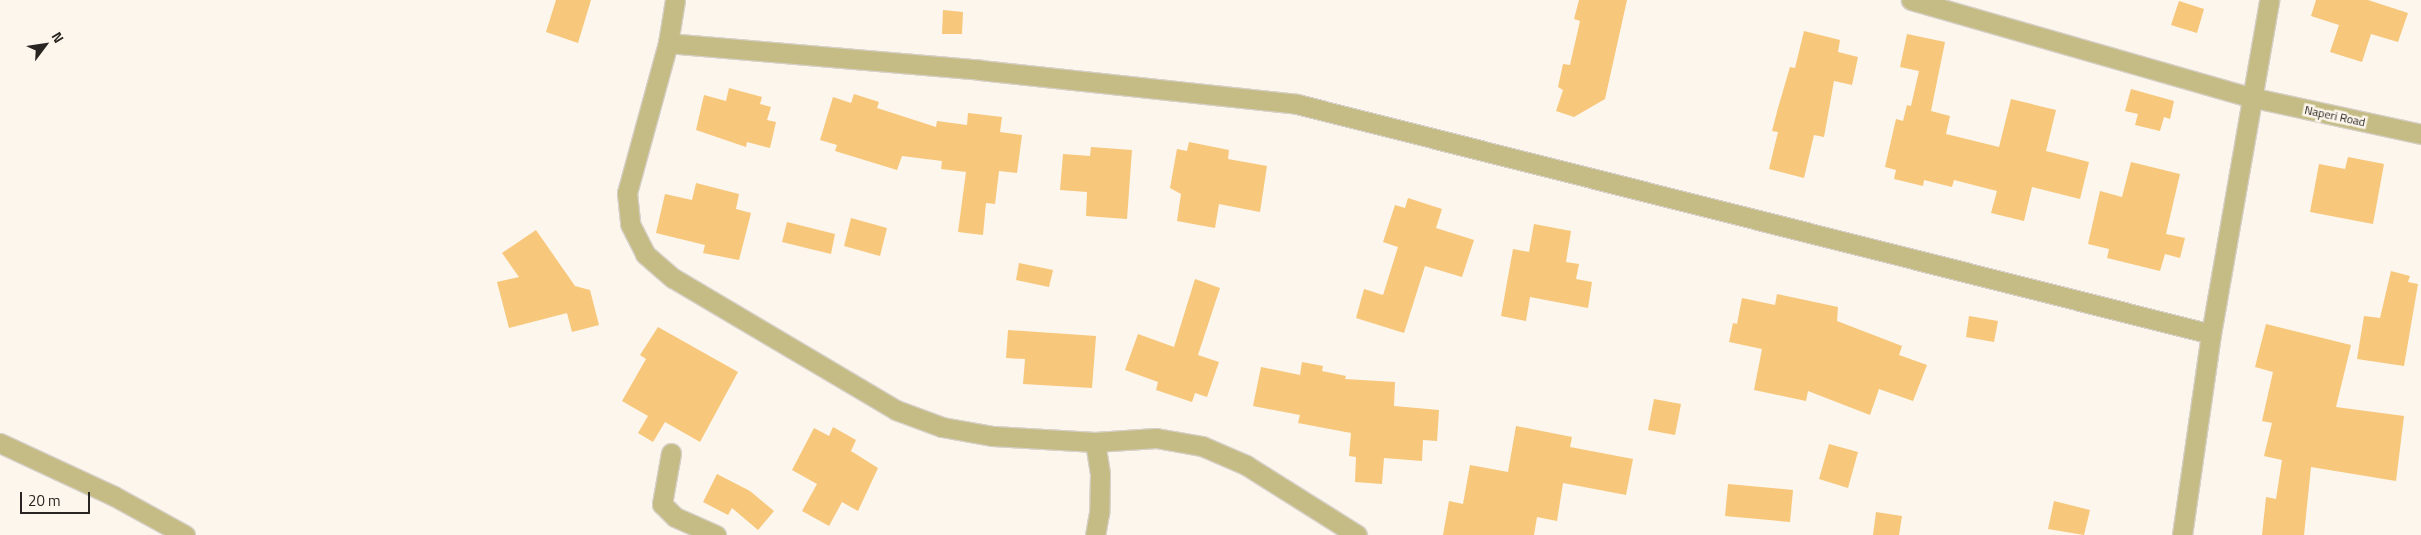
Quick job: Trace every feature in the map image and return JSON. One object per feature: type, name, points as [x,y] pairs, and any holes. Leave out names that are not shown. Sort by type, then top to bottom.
[{"type":"street","points":[[675,0],[668,43],[627,193],[630,224],[645,254],[673,278],[896,410],[942,427],[993,436],[1095,442],[1156,438],[1202,446],[1246,465],[1357,535]]},
{"type":"street","name":"Naperi Road","points":[[1911,0],[2250,98],[2421,134]]},
{"type":"street","points":[[2182,535],[2211,334],[2250,98],[2269,0]]},
{"type":"street","points":[[668,43],[980,70],[1297,104],[2211,334]]},
{"type":"street","points":[[1095,442],[1100,474],[1095,535]]},
{"type":"street","points":[[0,443],[114,496],[185,535]]},
{"type":"street","points":[[671,453],[662,504],[675,517],[716,535]]},
{"type":"building","points":[[556,0],[591,0],[578,43],[546,32]]},
{"type":"building","points":[[1579,0],[1627,0],[1605,99],[1574,117],[1556,111],[1563,90],[1558,87],[1563,64],[1570,65],[1580,21],[1574,19]]},
{"type":"building","points":[[2316,0],[2368,0],[2408,13],[2398,42],[2371,34],[2362,62],[2330,52],[2339,25],[2311,16]]},
{"type":"building","points":[[2179,1],[2204,9],[2197,33],[2171,25]]},
{"type":"building","points":[[943,10],[963,12],[962,34],[942,34]]},
{"type":"building","points":[[1804,31],[1840,40],[1838,52],[1858,57],[1852,85],[1834,81],[1824,137],[1814,135],[1804,178],[1769,169],[1778,132],[1772,131],[1790,67],[1795,68]]},
{"type":"building","points":[[1907,34],[1945,42],[1931,111],[1950,116],[1946,134],[1999,147],[2011,99],[2056,110],[2046,151],[2089,162],[2080,199],[2032,187],[2024,221],[1991,213],[1997,191],[1954,180],[1952,187],[1924,180],[1923,186],[1894,179],[1896,170],[1885,167],[1896,119],[1903,121],[1907,105],[1911,106],[1919,71],[1900,67]]},
{"type":"building","points":[[729,88],[762,97],[760,104],[771,107],[767,120],[776,122],[770,148],[747,142],[746,147],[696,130],[704,95],[726,101]]},
{"type":"building","points":[[2131,89],[2174,101],[2170,119],[2164,117],[2160,131],[2135,125],[2138,114],[2125,111]]},
{"type":"building","points":[[854,94],[879,102],[877,108],[936,127],[937,121],[967,125],[968,113],[1002,117],[1000,132],[1022,135],[1017,173],[999,171],[995,204],[986,203],[983,235],[958,232],[966,172],[941,169],[942,161],[902,156],[897,170],[835,151],[837,145],[820,140],[833,97],[851,103]]},
{"type":"building","points":[[1189,142],[1229,150],[1228,159],[1267,166],[1260,212],[1219,204],[1215,228],[1177,221],[1181,194],[1170,188],[1177,149],[1187,151]]},
{"type":"building","points":[[1091,147],[1132,150],[1127,219],[1086,216],[1087,192],[1060,190],[1063,154],[1090,156]]},
{"type":"building","points":[[2348,157],[2384,164],[2373,224],[2310,212],[2319,164],[2345,169]]},
{"type":"building","points":[[2131,162],[2180,174],[2166,234],[2185,238],[2180,258],[2165,254],[2160,271],[2107,258],[2109,249],[2088,244],[2100,191],[2122,197]]},
{"type":"building","points":[[696,183],[739,194],[736,209],[751,213],[739,260],[703,253],[705,245],[656,233],[665,194],[692,200]]},
{"type":"building","points":[[1408,198],[1442,209],[1436,228],[1474,240],[1462,277],[1425,266],[1404,333],[1356,318],[1364,289],[1383,295],[1398,247],[1383,242],[1395,205],[1405,208]]},
{"type":"building","points":[[851,218],[887,228],[880,256],[844,246]]},
{"type":"building","points":[[787,222],[835,234],[831,254],[782,242]]},
{"type":"building","points":[[1534,224],[1571,231],[1566,262],[1579,264],[1576,279],[1592,282],[1588,308],[1530,297],[1526,321],[1501,316],[1513,249],[1529,252]]},
{"type":"building","points":[[536,230],[575,286],[590,290],[599,325],[572,332],[567,313],[509,328],[497,282],[519,277],[502,253]]},
{"type":"building","points":[[1019,263],[1053,270],[1049,287],[1016,280]]},
{"type":"building","points":[[2391,271],[2410,276],[2408,282],[2418,284],[2404,366],[2357,359],[2364,316],[2380,318]]},
{"type":"building","points":[[1195,279],[1220,288],[1198,355],[1219,362],[1207,397],[1195,393],[1192,402],[1156,390],[1158,382],[1125,370],[1138,334],[1174,347]]},
{"type":"building","points":[[1777,294],[1838,307],[1837,321],[1902,346],[1899,355],[1927,365],[1913,401],[1879,389],[1870,415],[1808,391],[1806,401],[1754,390],[1762,349],[1729,342],[1733,323],[1737,324],[1742,298],[1775,305]]},
{"type":"building","points":[[1969,316],[1998,321],[1994,342],[1966,337]]},
{"type":"building","points":[[2266,324],[2351,345],[2336,407],[2404,416],[2396,481],[2311,467],[2304,535],[2262,535],[2266,497],[2276,499],[2282,460],[2264,456],[2272,423],[2262,421],[2273,372],[2255,367]]},
{"type":"building","points":[[658,327],[738,372],[700,442],[665,422],[653,442],[638,433],[648,416],[622,401],[646,359],[640,355]]},
{"type":"building","points":[[1008,330],[1096,336],[1092,388],[1023,384],[1025,359],[1006,358]]},
{"type":"building","points":[[1302,362],[1323,366],[1322,371],[1346,376],[1345,379],[1395,382],[1394,406],[1439,410],[1437,441],[1423,440],[1422,461],[1384,458],[1382,484],[1355,482],[1356,457],[1349,456],[1351,433],[1298,423],[1300,415],[1253,406],[1261,367],[1300,375]]},
{"type":"building","points":[[1654,399],[1681,404],[1675,435],[1648,430]]},
{"type":"building","points":[[1516,426],[1572,437],[1570,447],[1633,459],[1626,495],[1563,483],[1557,521],[1537,517],[1534,535],[1443,535],[1449,501],[1463,504],[1470,465],[1508,472]]},
{"type":"building","points":[[833,427],[856,440],[851,451],[878,468],[858,511],[842,502],[829,526],[802,511],[817,484],[792,470],[814,428],[829,436]]},
{"type":"building","points":[[1829,444],[1858,452],[1848,488],[1819,479]]},
{"type":"building","points":[[717,474],[750,491],[774,511],[758,530],[732,508],[728,515],[703,502]]},
{"type":"building","points":[[1728,484],[1793,490],[1790,522],[1725,516]]},
{"type":"building","points":[[2054,501],[2090,510],[2084,535],[2048,529]]},
{"type":"building","points":[[1876,512],[1902,516],[1899,535],[1873,535]]}]
